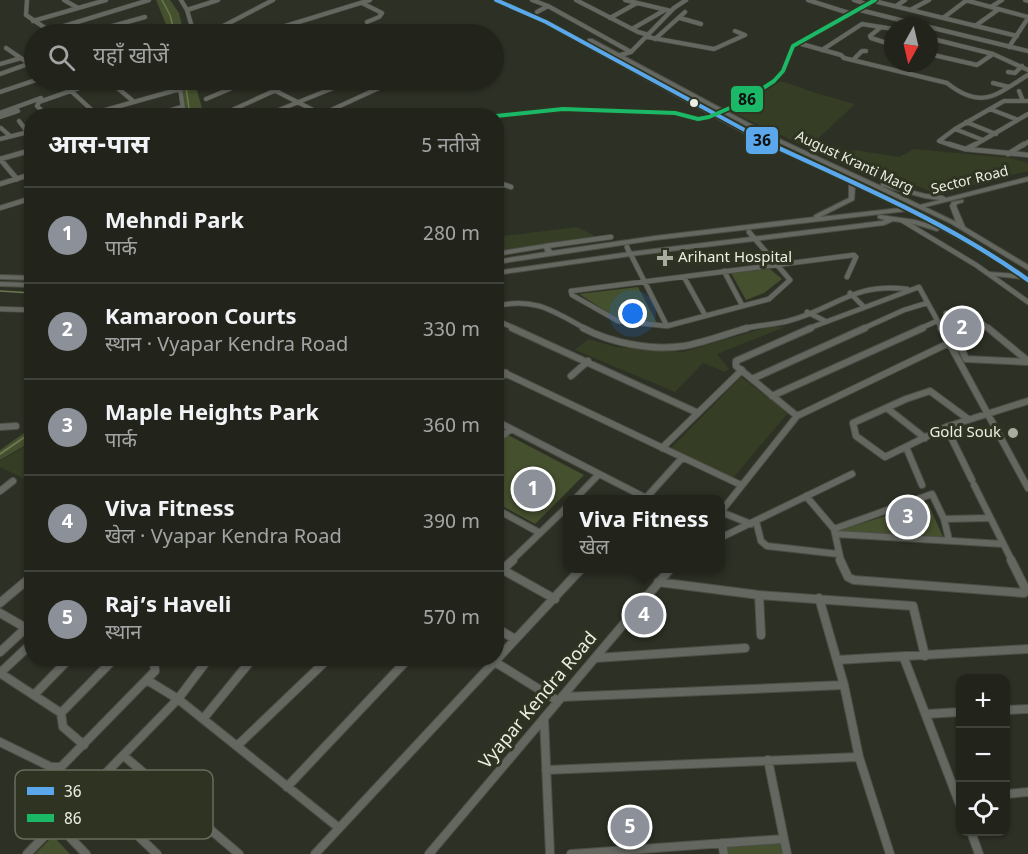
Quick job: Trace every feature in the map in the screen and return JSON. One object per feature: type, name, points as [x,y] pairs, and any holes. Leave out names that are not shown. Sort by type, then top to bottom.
[{"type":"main road","name":"August Kranti Marg","points":[[498,0],[540,18],[715,116],[963,229],[1028,268]]},
{"type":"main road","name":"August Kranti Marg","points":[[509,0],[537,12],[852,180],[917,209],[1026,279]]},
{"type":"main road","points":[[809,220],[852,199],[852,180],[925,196],[958,198]]},
{"type":"main road","name":"Sector Road","points":[[880,217],[1028,181]]},
{"type":"main road","name":"Sector Road","points":[[963,229],[954,211],[954,203],[1028,181]]},
{"type":"main road","points":[[504,261],[655,238],[917,209]]},
{"type":"main road","points":[[504,266],[752,236],[880,217],[915,222],[955,235]]},
{"type":"main road","points":[[752,236],[884,223],[892,219]]},
{"type":"main road","points":[[504,253],[546,246],[550,254]]},
{"type":"main road","points":[[504,272],[629,252]]},
{"type":"main road","points":[[989,274],[1026,279]]},
{"type":"main road","points":[[0,277],[24,278]]},
{"type":"main road","points":[[0,284],[24,285]]},
{"type":"street","points":[[27,0],[26,15],[38,24]]},
{"type":"street","points":[[64,0],[78,8]]},
{"type":"street","points":[[33,21],[106,0]]},
{"type":"street","points":[[71,24],[149,0]]},
{"type":"street","points":[[181,0],[191,24]]},
{"type":"street","points":[[187,10],[218,0]]},
{"type":"street","points":[[228,24],[273,0]]},
{"type":"street","points":[[298,24],[370,0]]},
{"type":"street","points":[[532,0],[548,6],[631,52]]},
{"type":"street","points":[[542,3],[552,0]]},
{"type":"street","points":[[576,0],[655,39],[719,49],[746,36],[735,31]]},
{"type":"street","points":[[625,0],[671,11]]},
{"type":"street","points":[[610,58],[631,52],[671,11],[686,0]]},
{"type":"street","points":[[808,0],[852,14]]},
{"type":"street","points":[[854,0],[869,4]]},
{"type":"street","points":[[504,115],[556,107],[680,113],[699,119],[715,116],[782,74],[786,69],[790,49],[798,43],[875,0],[1017,36]]},
{"type":"street","points":[[896,6],[905,0]]},
{"type":"street","points":[[912,10],[929,0]]},
{"type":"street","points":[[943,18],[966,0],[1028,17],[1009,47]]},
{"type":"street","points":[[991,7],[1002,0]]},
{"type":"street","points":[[362,3],[382,13],[379,18],[367,22]]},
{"type":"street","points":[[610,18],[638,3]]},
{"type":"street","points":[[537,12],[548,6]]},
{"type":"street","points":[[975,26],[999,9]]},
{"type":"street","points":[[632,29],[665,10]]},
{"type":"street","points":[[859,10],[891,18]]},
{"type":"street","points":[[655,39],[685,12]]},
{"type":"street","points":[[120,24],[145,17]]},
{"type":"street","points":[[680,18],[700,24]]},
{"type":"street","points":[[822,50],[862,24],[884,28]]},
{"type":"street","points":[[881,27],[870,36],[884,42]]},
{"type":"street","points":[[938,29],[1028,51]]},
{"type":"street","points":[[938,40],[993,54],[1028,70]]},
{"type":"street","points":[[798,43],[853,60],[947,83],[958,92],[984,98],[990,98],[1028,75]]},
{"type":"street","points":[[6,48],[24,61]]},
{"type":"street","points":[[853,60],[862,51],[866,51]]},
{"type":"street","points":[[938,56],[977,65],[993,54]]},
{"type":"street","points":[[0,63],[21,58]]},
{"type":"street","points":[[0,74],[24,65]]},
{"type":"street","points":[[1008,72],[1015,73],[1022,66]]},
{"type":"street","points":[[993,83],[1009,87]]},
{"type":"street","points":[[0,92],[24,84]]},
{"type":"street","points":[[0,115],[18,111],[14,108],[59,90]]},
{"type":"street","points":[[40,108],[39,102],[70,90],[90,108]]},
{"type":"street","points":[[120,90],[133,101]]},
{"type":"street","points":[[108,108],[176,90]]},
{"type":"street","points":[[178,108],[182,107],[180,90]]},
{"type":"street","points":[[206,99],[228,90]]},
{"type":"street","points":[[236,108],[275,90]]},
{"type":"street","points":[[278,90],[307,108]]},
{"type":"street","points":[[282,108],[327,90]]},
{"type":"street","points":[[336,108],[375,90]]},
{"type":"street","points":[[1019,91],[1026,101]]},
{"type":"street","points":[[1026,101],[1006,101],[966,122],[939,141],[965,149],[1028,155]]},
{"type":"street","points":[[990,109],[1018,120]]},
{"type":"street","points":[[965,149],[996,134],[1028,114]]},
{"type":"street","points":[[19,121],[24,126]]},
{"type":"street","points":[[966,122],[996,134]]},
{"type":"street","points":[[955,129],[983,140]]},
{"type":"street","points":[[2,131],[10,136]]},
{"type":"street","points":[[0,139],[24,133]]},
{"type":"street","points":[[1007,154],[1028,142]]},
{"type":"street","points":[[17,179],[0,159],[24,152]]},
{"type":"street","points":[[0,184],[24,177]]},
{"type":"street","points":[[504,185],[511,188]]},
{"type":"street","points":[[0,208],[24,200]]},
{"type":"street","points":[[903,221],[989,274],[1028,302]]},
{"type":"street","points":[[752,236],[774,264],[787,274],[790,280],[769,299],[666,326],[618,321],[570,293],[571,291],[774,264],[854,255],[856,257],[847,277]]},
{"type":"street","points":[[546,246],[610,237]]},
{"type":"street","points":[[629,252],[666,326]]},
{"type":"street","points":[[724,271],[742,305]]},
{"type":"street","points":[[684,277],[705,315]]},
{"type":"street","points":[[504,305],[537,303],[551,308],[602,339],[670,347],[692,344],[758,325],[789,321],[850,293],[889,285],[908,289]]},
{"type":"street","points":[[797,416],[736,366],[736,361],[825,321],[908,289],[919,287],[1028,488]]},
{"type":"street","points":[[850,293],[863,306]]},
{"type":"street","points":[[752,379],[904,310],[927,303]]},
{"type":"street","points":[[0,309],[24,310]]},
{"type":"street","points":[[962,311],[970,313],[1028,361],[966,359],[945,314],[962,311]]},
{"type":"street","points":[[807,312],[825,321]]},
{"type":"street","points":[[772,396],[937,321]]},
{"type":"street","points":[[504,324],[698,413]]},
{"type":"street","points":[[725,507],[797,416],[949,343]]},
{"type":"street","points":[[571,376],[588,361]]},
{"type":"street","points":[[662,448],[742,370]]},
{"type":"street","points":[[506,373],[741,485]]},
{"type":"street","points":[[968,419],[932,391],[923,391],[888,409],[853,423],[856,436],[885,458],[946,427],[968,419],[987,416],[1028,401]]},
{"type":"street","points":[[888,409],[926,438]]},
{"type":"street","points":[[0,428],[16,426]]},
{"type":"street","points":[[504,426],[638,495]]},
{"type":"street","points":[[806,496],[835,531],[838,554],[844,573],[854,580],[1024,593],[1025,588],[946,427]]},
{"type":"street","points":[[504,435],[511,429]]},
{"type":"street","points":[[906,447],[922,485]]},
{"type":"street","points":[[649,495],[682,458]]},
{"type":"street","points":[[1019,472],[1028,473]]},
{"type":"street","points":[[579,495],[599,474]]},
{"type":"street","points":[[725,536],[852,474]]},
{"type":"street","points":[[0,491],[13,481]]},
{"type":"street","points":[[835,531],[932,494],[944,519],[949,540]]},
{"type":"street","points":[[504,564],[563,510]]},
{"type":"street","points":[[725,513],[754,522]]},
{"type":"street","points":[[504,514],[540,533]]},
{"type":"street","points":[[944,519],[990,518]]},
{"type":"street","points":[[754,522],[761,541],[767,546],[838,554]]},
{"type":"street","points":[[835,531],[1003,544]]},
{"type":"street","points":[[504,570],[555,599]]},
{"type":"street","points":[[504,652],[578,573]]},
{"type":"street","name":"Vyapar Kendra Road","points":[[429,854],[666,573]]},
{"type":"street","points":[[658,582],[759,595],[913,606],[925,656]]},
{"type":"street","points":[[0,603],[24,583]]},
{"type":"street","points":[[759,595],[761,635]]},
{"type":"street","points":[[819,598],[844,685],[859,758],[890,854]]},
{"type":"street","points":[[0,613],[24,627]]},
{"type":"street","points":[[0,652],[24,630]]},
{"type":"street","points":[[504,633],[515,639]]},
{"type":"street","points":[[596,658],[745,648]]},
{"type":"street","points":[[837,660],[904,658],[1028,649]]},
{"type":"street","points":[[24,650],[0,673],[61,713]]},
{"type":"street","points":[[904,658],[956,791]]},
{"type":"street","points":[[34,695],[62,666]]},
{"type":"street","points":[[84,745],[61,725],[59,719],[61,713],[107,666]]},
{"type":"street","points":[[0,742],[56,768],[84,745],[147,680],[156,666]]},
{"type":"street","points":[[111,770],[178,699],[204,666]]},
{"type":"street","points":[[203,719],[246,666]]},
{"type":"street","points":[[237,746],[321,666]]},
{"type":"street","points":[[286,787],[401,666]]},
{"type":"street","points":[[315,854],[491,666]]},
{"type":"street","points":[[502,666],[560,699],[844,685]]},
{"type":"street","points":[[147,680],[178,699],[339,828]]},
{"type":"street","points":[[1010,711],[1028,710]]},
{"type":"street","points":[[927,714],[956,712]]},
{"type":"street","points":[[544,718],[550,854]]},
{"type":"street","points":[[124,756],[140,770]]},
{"type":"street","points":[[546,770],[859,758]]},
{"type":"street","points":[[768,760],[787,854]]},
{"type":"street","points":[[1010,794],[1028,792]]},
{"type":"street","points":[[213,832],[239,854]]},
{"type":"street","points":[[973,836],[979,854]]},
{"type":"street","points":[[27,854],[41,839]]},
{"type":"street","points":[[72,839],[86,854]]},
{"type":"street","points":[[142,839],[158,854]]},
{"type":"street","points":[[571,854],[643,851],[783,839]]},
{"type":"street","points":[[722,843],[724,854]]},
{"type":"shaded area","points":[[156,0],[170,0],[179,13],[182,24],[166,24]]},
{"type":"shaded area","points":[[781,81],[855,104],[808,148],[732,112]]},
{"type":"shaded area","points":[[182,90],[197,90],[202,108],[185,108]]},
{"type":"shaded area","points":[[914,149],[1011,158],[1028,163],[1028,171],[937,194],[840,155],[855,150],[899,157]]},
{"type":"shaded area","points":[[577,227],[597,237],[504,251],[504,236]]},
{"type":"shaded area","points":[[770,269],[782,279],[764,293],[746,300],[731,273]]},
{"type":"shaded area","points":[[638,287],[657,323],[617,318],[579,294]]},
{"type":"shaded area","points":[[768,327],[785,327],[717,354],[729,369],[725,372],[703,363],[675,392],[575,350],[588,339],[616,347],[683,352]]},
{"type":"shaded area","points":[[741,377],[788,413],[733,478],[671,448]]},
{"type":"shaded area","points":[[24,433],[24,446],[0,460],[0,450]]},
{"type":"shaded area","points":[[508,435],[584,475],[535,524],[504,507],[504,439]]},
{"type":"shaded area","points":[[24,447],[24,479],[0,467],[0,461]]},
{"type":"shaded area","points":[[928,503],[943,537],[837,531]]},
{"type":"shaded area","points":[[50,839],[56,839],[70,854],[35,854]]},
{"type":"shaded area","points":[[783,839],[787,854],[724,854],[722,843]]},
{"type":"waterway","points":[[162,0],[172,24]]},
{"type":"waterway","points":[[186,90],[189,108]]},
{"type":"waterway","points":[[0,291],[24,292]]},
{"type":"waterway","points":[[0,454],[24,438]]},
{"type":"transit line","name":"36","points":[[496,0],[546,22],[753,136],[915,212],[1003,262],[1028,280]]},
{"type":"transit line","name":"86","points":[[504,115],[541,109],[675,113],[698,119],[719,114],[774,81],[783,71],[793,46],[875,0]]},
{"type":"place","name":"Arihant Hospital","points":[[665,258]]},
{"type":"place","name":"Kamaroon Courts","points":[[962,328]]},
{"type":"place","name":"Gold Souk","points":[[1013,433]]},
{"type":"place","name":"Mehndi Park","points":[[533,489]]},
{"type":"place","name":"Maple Heights Park","points":[[908,517]]},
{"type":"place","name":"Viva Fitness","points":[[644,615]]},
{"type":"place","name":"Raj’s Haveli","points":[[630,827]]}]
